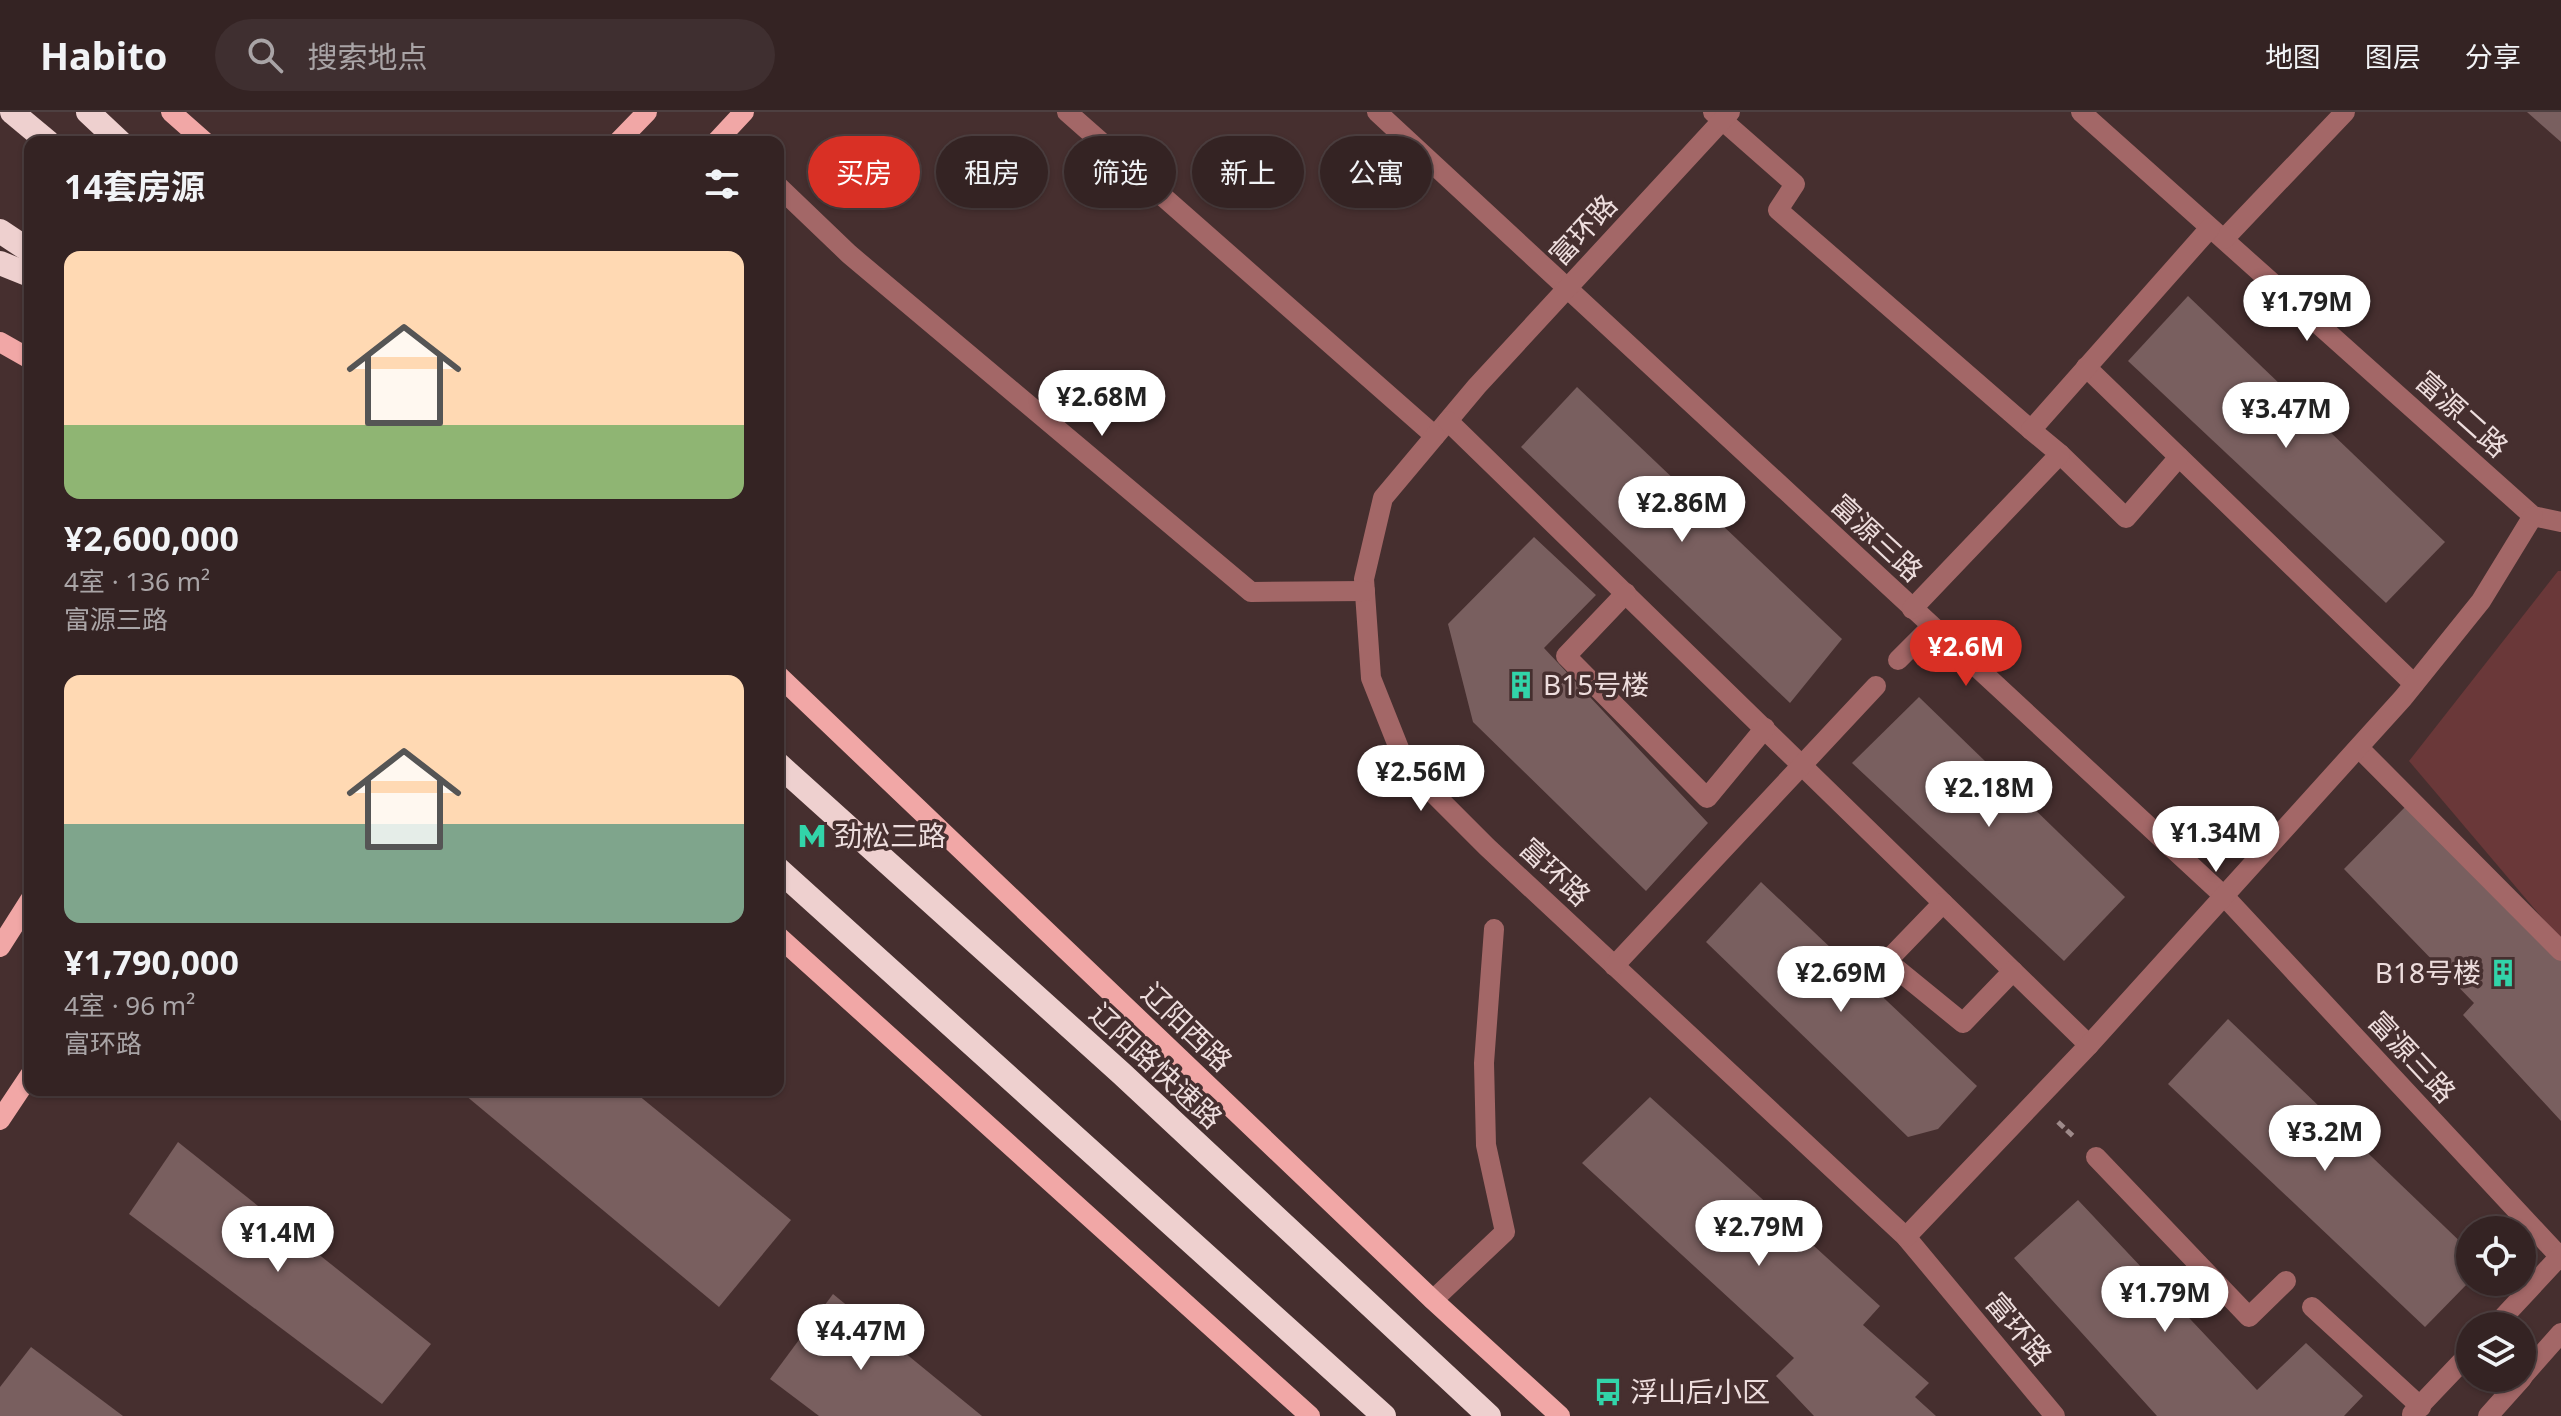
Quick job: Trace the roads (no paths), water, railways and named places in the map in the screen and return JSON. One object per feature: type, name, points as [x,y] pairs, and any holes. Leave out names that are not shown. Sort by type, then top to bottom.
[{"type":"highway","points":[[12,112],[41,136]]},
{"type":"highway","points":[[88,112],[114,136]]},
{"type":"highway","points":[[0,231],[24,247]]},
{"type":"highway","points":[[0,263],[24,273]]},
{"type":"highway","name":"辽阳路快速路","points":[[784,769],[1121,1073],[1489,1416]]},
{"type":"highway","points":[[784,874],[1384,1416]]},
{"type":"main road","points":[[171,112],[198,136]]},
{"type":"main road","points":[[624,136],[647,112]]},
{"type":"main road","points":[[722,136],[744,112]]},
{"type":"main road","points":[[0,342],[24,356]]},
{"type":"main road","name":"辽阳西路","points":[[784,681],[1433,1300],[1560,1416]]},
{"type":"main road","points":[[0,947],[24,909]]},
{"type":"main road","points":[[784,941],[1310,1416]]},
{"type":"main road","points":[[0,1120],[24,1084]]},
{"type":"street","points":[[1067,112],[1442,428],[1626,593],[2089,1045]]},
{"type":"street","name":"富源三路","points":[[1377,112],[2225,897],[2560,1256]]},
{"type":"street","name":"富源二路","points":[[2081,112],[2533,516],[2561,522]]},
{"type":"street","points":[[2031,430],[2086,367],[2217,233],[2345,112]]},
{"type":"street","points":[[1722,115],[1795,184],[1778,210],[2060,454],[2126,518],[2179,457]]},
{"type":"street","name":"富环路","points":[[1722,115],[1383,498],[1364,579],[1371,678],[1406,766],[1487,847],[1906,1237],[2055,1416]]},
{"type":"street","points":[[784,192],[849,254],[1251,592],[1365,591]]},
{"type":"street","points":[[2086,367],[2414,684]]},
{"type":"street","points":[[1912,609],[2060,454]]},
{"type":"street","points":[[1906,1237],[2089,1045],[2359,748],[2481,601],[2533,516]]},
{"type":"street","points":[[1626,593],[1566,656],[1707,798],[1765,728]]},
{"type":"street","points":[[1898,660],[1931,627]]},
{"type":"street","points":[[1614,966],[1876,686]]},
{"type":"street","points":[[2359,748],[2561,951]]},
{"type":"street","points":[[1943,903],[1887,961],[1963,1023],[2013,971]]},
{"type":"street","points":[[1433,1300],[1505,1232],[1486,1145],[1484,1063],[1494,929]]},
{"type":"street","points":[[2096,1157],[2249,1317],[2286,1281]]},
{"type":"street","points":[[2508,1312],[2560,1256]]},
{"type":"street","points":[[2312,1307],[2416,1411],[2456,1368]]},
{"type":"street","points":[[2536,1362],[2561,1333]]},
{"type":"street","points":[[2488,1416],[2509,1392]]},
{"type":"place","name":"B15号楼","points":[[1521,685]]},
{"type":"place","name":"劲松三路","points":[[812,836]]},
{"type":"place","name":"B18号楼","points":[[2503,973]]},
{"type":"place","name":"浮山后小区","points":[[1608,1392]]}]
